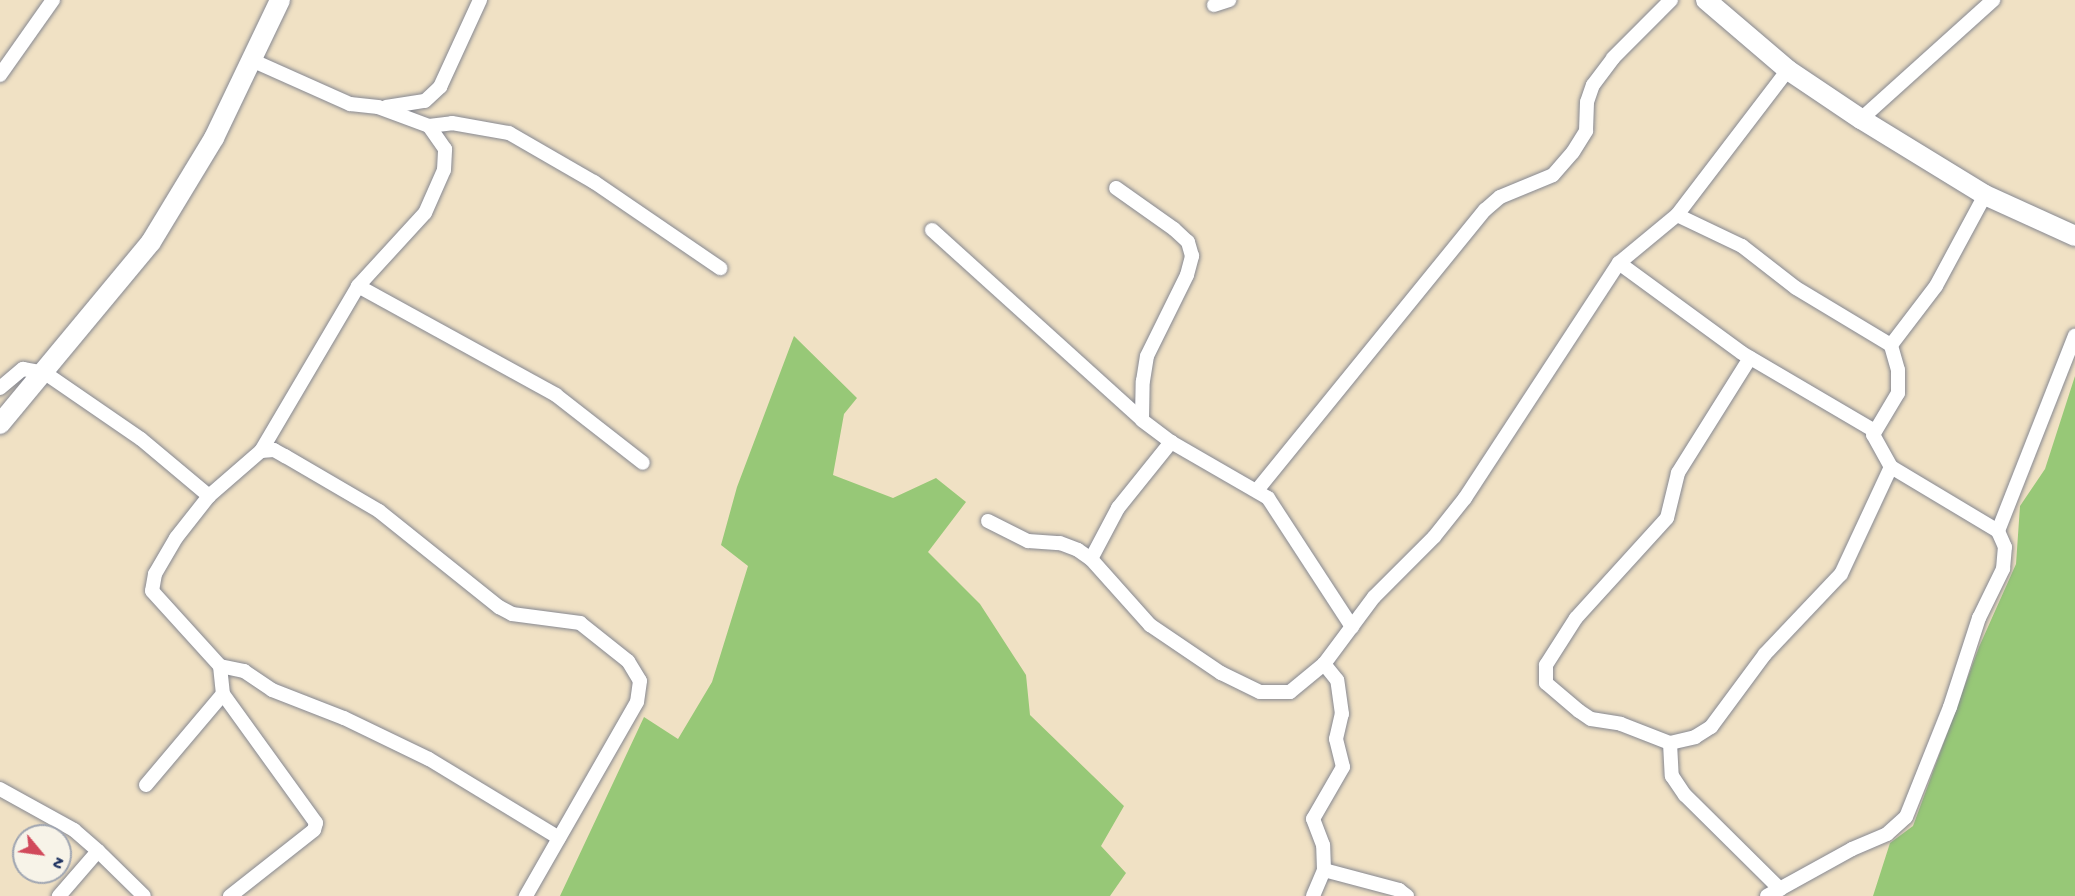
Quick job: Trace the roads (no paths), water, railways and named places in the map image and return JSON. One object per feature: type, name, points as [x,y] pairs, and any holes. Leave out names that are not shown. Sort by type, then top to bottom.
[{"type":"street","points":[[0,75],[53,0]]},
{"type":"street","points":[[0,424],[45,373],[151,242],[214,138],[280,0]]},
{"type":"street","points":[[251,60],[350,104],[378,107],[425,101],[440,87],[480,0]]},
{"type":"street","points":[[1214,5],[1228,0]]},
{"type":"street","points":[[1258,489],[1485,210],[1500,197],[1553,175],[1573,152],[1586,131],[1587,102],[1593,85],[1613,58],[1671,0]]},
{"type":"street","points":[[1706,0],[1788,70],[1861,119],[1985,195],[2075,237]]},
{"type":"street","points":[[1861,119],[1992,0]]},
{"type":"street","points":[[988,521],[1028,541],[1060,543],[1091,559],[1150,625],[1221,673],[1260,692],[1290,692],[1324,664],[1374,597],[1434,537],[1494,458],[1619,264],[1677,215],[1788,70]]},
{"type":"street","points":[[378,107],[429,126],[473,126],[509,134],[594,182],[720,268]]},
{"type":"street","points":[[429,126],[445,148],[440,181],[425,213],[358,286],[261,451],[209,496],[176,538],[155,574],[152,591],[220,666],[244,671],[272,690],[344,718],[429,759],[559,838]]},
{"type":"street","points":[[1116,188],[1174,229],[1188,242],[1192,256],[1187,275],[1147,356],[1142,420]]},
{"type":"street","points":[[1891,345],[1936,286],[1985,195]]},
{"type":"street","points":[[1677,215],[1742,246],[1796,288],[1891,345],[1898,370],[1898,393],[1873,430]]},
{"type":"street","points":[[932,230],[1142,420],[1171,442],[1232,479],[1258,489],[1303,547],[1352,627]]},
{"type":"street","points":[[1619,264],[1750,358],[1873,430],[1878,450],[1891,467],[1998,531],[2004,547],[2003,569],[1979,618],[1950,707],[1906,818],[1887,834],[1852,849],[1767,896]]},
{"type":"street","points":[[358,286],[556,395],[643,464]]},
{"type":"street","points":[[1998,531],[2075,336]]},
{"type":"street","points":[[1750,358],[1678,472],[1667,518],[1652,540],[1576,618],[1557,644],[1543,675],[1546,683],[1591,719],[1621,724],[1670,743],[1695,737],[1711,727],[1765,654],[1841,574],[1891,467]]},
{"type":"street","points":[[0,388],[23,369],[45,373],[141,439],[209,496]]},
{"type":"street","points":[[1091,559],[1118,508],[1171,442]]},
{"type":"street","points":[[261,451],[274,450],[379,511],[499,607],[512,614],[580,623],[628,662],[640,681],[637,702],[526,896]]},
{"type":"street","points":[[1313,896],[1324,870],[1323,845],[1313,819],[1343,767],[1336,739],[1342,714],[1337,680],[1324,664]]},
{"type":"street","points":[[220,666],[223,694],[316,823],[314,830],[230,896]]},
{"type":"street","points":[[146,785],[223,694]]},
{"type":"street","points":[[1670,743],[1672,776],[1685,795],[1780,889]]},
{"type":"street","points":[[0,789],[74,830],[144,896]]},
{"type":"street","points":[[59,896],[98,851]]},
{"type":"street","points":[[1324,870],[1399,890],[1407,896]]}]
